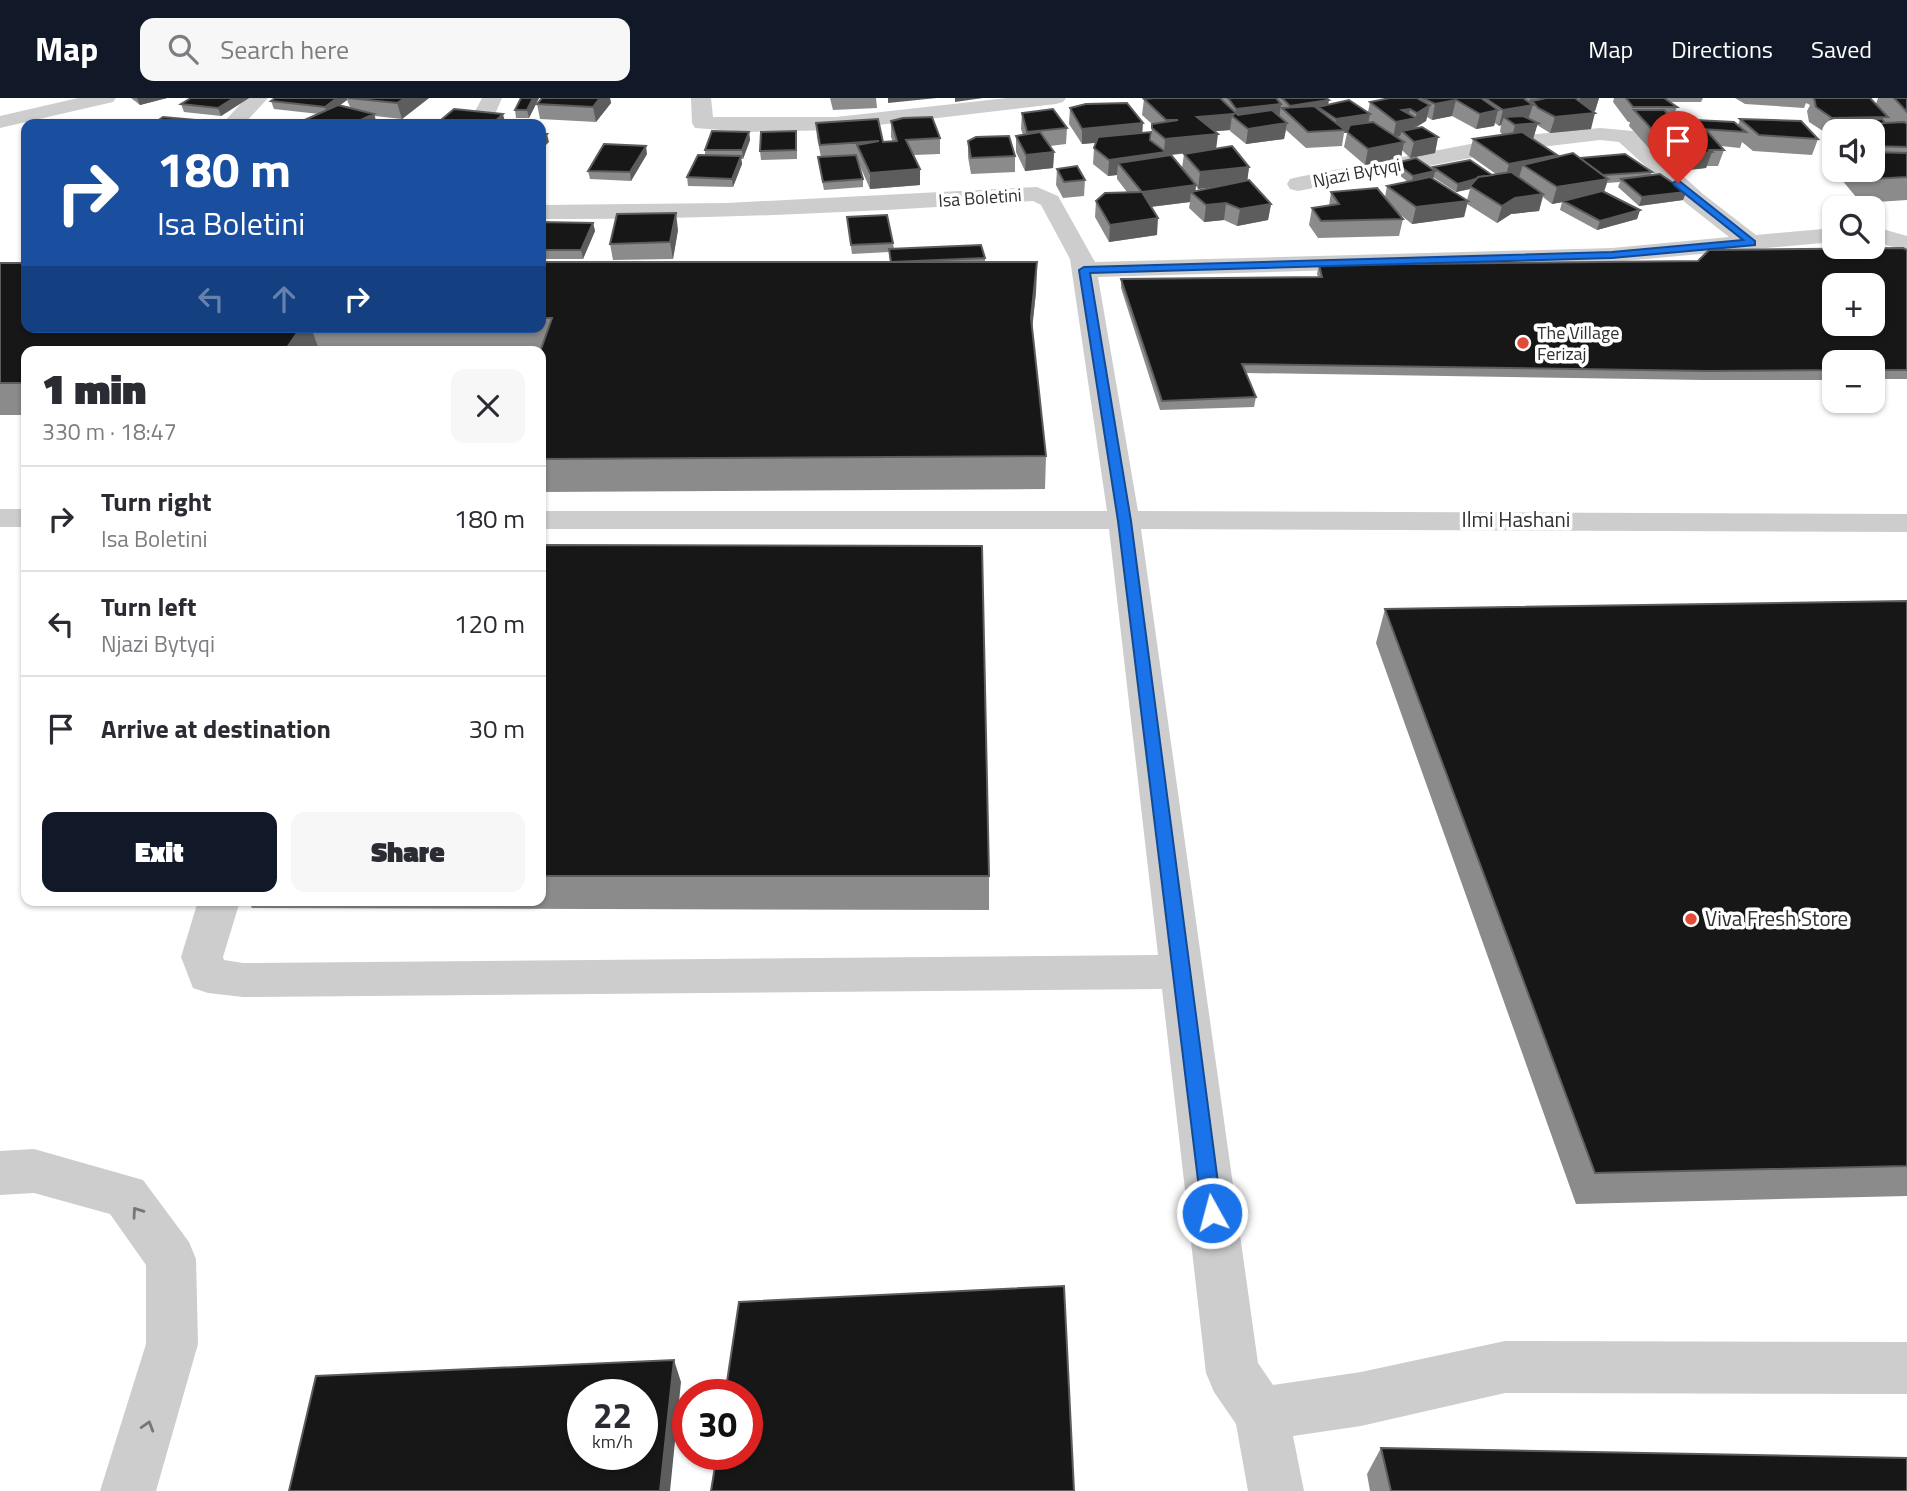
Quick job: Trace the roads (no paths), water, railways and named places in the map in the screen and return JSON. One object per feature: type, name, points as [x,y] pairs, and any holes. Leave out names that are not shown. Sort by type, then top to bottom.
[{"type":"street","points":[[0,122],[106,98]]},
{"type":"street","points":[[237,119],[258,98]]},
{"type":"street","points":[[482,119],[492,98]]},
{"type":"street","points":[[701,98],[703,124],[739,127],[825,123],[1056,98]]},
{"type":"street","name":"Njazi Bytyqi","points":[[1298,184],[1507,144],[1600,134],[1625,136],[1695,199],[1752,243]]},
{"type":"street","name":"Isa Boletini","points":[[546,212],[822,208],[1037,194],[1050,201],[1082,258],[1084,270]]},
{"type":"street","points":[[1885,231],[1907,228]]},
{"type":"street","points":[[1276,1491],[1261,1414],[1233,1373],[1124,521],[1084,270],[1612,255],[1822,236]]},
{"type":"street","points":[[1885,236],[1907,244]]},
{"type":"street","points":[[0,518],[21,518]]},
{"type":"street","name":"Ilmi Hashani","points":[[546,520],[1907,523]]},
{"type":"street","points":[[217,906],[201,957],[208,976],[243,980],[1180,972]]},
{"type":"street","points":[[0,1172],[34,1171],[126,1196],[171,1259],[172,1343],[128,1491]]},
{"type":"street","points":[[1261,1414],[1360,1399],[1505,1367],[1907,1367]]},
{"type":"place","name":"The Village Ferizaj","points":[[1523,343]]},
{"type":"place","name":"Viva Fresh Store","points":[[1691,919]]}]
